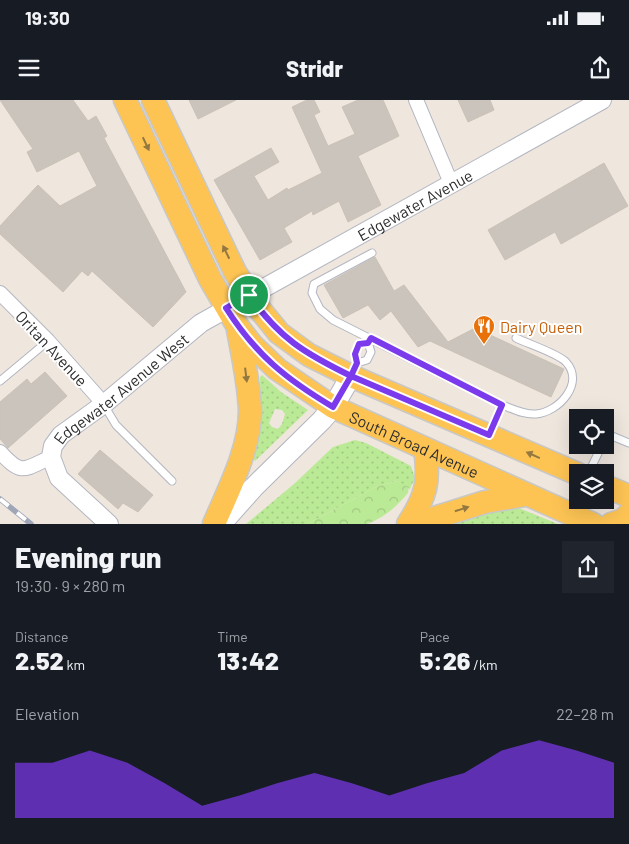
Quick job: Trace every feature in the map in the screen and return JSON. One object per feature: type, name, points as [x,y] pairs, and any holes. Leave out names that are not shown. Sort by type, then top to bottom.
[{"type":"main road","name":"South Broad Avenue","points":[[126,100],[210,279],[232,317],[252,345],[277,369],[333,407],[593,524]]},
{"type":"main road","points":[[153,100],[235,272],[249,295],[280,333],[309,354],[354,369],[489,435],[569,470]]},
{"type":"main road","points":[[214,524],[241,461],[250,412],[246,372],[232,317]]},
{"type":"main road","points":[[221,524],[333,407],[354,369]]},
{"type":"main road","points":[[408,524],[423,499],[428,483],[425,449]]},
{"type":"main road","points":[[614,490],[629,496]]},
{"type":"main road","points":[[415,524],[485,502],[525,495]]},
{"type":"main road","points":[[611,524],[623,520],[629,514]]},
{"type":"street","points":[[416,100],[451,183]]},
{"type":"street","name":"Edgewater Avenue","points":[[232,317],[249,295],[602,100]]},
{"type":"street","name":"Oritan Avenue","points":[[0,293],[48,341],[104,404]]},
{"type":"street","name":"Edgewater Avenue West","points":[[0,452],[14,468],[24,470],[51,457],[53,446],[61,435],[104,404],[201,323],[232,317]]},
{"type":"street","points":[[51,457],[59,478],[109,523]]},
{"type":"lane","points":[[372,253],[314,284],[312,294],[320,309],[333,320],[369,340],[502,405],[528,414],[538,414],[556,405],[570,392],[574,382],[572,371],[564,360],[516,338]]},
{"type":"lane","points":[[354,369],[367,360],[371,352],[369,340]]},
{"type":"lane","points":[[354,369],[355,354],[359,344],[369,340]]},
{"type":"lane","points":[[0,381],[48,341]]},
{"type":"lane","points":[[104,404],[116,425],[172,481]]},
{"type":"lane","points":[[489,435],[502,405]]},
{"type":"lane","points":[[614,437],[629,443]]},
{"type":"green space","points":[[262,375],[281,392],[308,410],[255,461],[253,458],[261,423],[260,377]],"holes":[[[275,409],[282,410],[285,414],[282,424],[278,429],[272,427],[269,423]]]},
{"type":"green space","points":[[355,440],[366,443],[411,466],[415,478],[408,493],[409,489],[397,481],[378,486],[307,524],[246,524],[294,484],[333,447]]},
{"type":"green space","points":[[397,481],[408,487],[408,493],[390,511],[367,524],[307,524],[378,486]]},
{"type":"green space","points":[[514,506],[558,524],[447,524],[486,508]]},
{"type":"building","points":[[0,100],[73,100],[88,121],[96,116],[107,136],[104,138],[186,292],[153,327],[92,271],[88,276],[82,271],[63,292],[0,234],[0,226],[38,185],[60,206],[97,186],[79,151],[37,172],[27,152],[33,149]]},
{"type":"building","points":[[189,100],[236,100],[198,119]]},
{"type":"building","points":[[307,100],[314,100],[320,112],[314,115],[328,146],[355,134],[342,107],[358,100],[383,100],[399,136],[358,156],[381,205],[348,222],[339,201],[313,215],[312,211],[284,228],[292,242],[260,260],[214,180],[271,148],[279,162],[254,176],[268,200],[287,188],[288,190],[322,173],[292,107]]},
{"type":"building","points":[[458,100],[490,100],[494,110],[468,122]]},
{"type":"building","points":[[604,163],[628,206],[561,244],[555,232],[505,260],[488,230]]},
{"type":"building","points":[[375,257],[394,291],[404,285],[448,342],[475,328],[564,369],[551,397],[430,341],[418,347],[391,311],[380,320],[368,305],[343,318],[324,285]]},
{"type":"building","points":[[45,372],[67,396],[8,448],[0,439],[0,402],[27,379],[31,384]]},
{"type":"building","points":[[100,450],[153,495],[138,512],[123,503],[118,509],[78,474]]},
{"type":"railway","points":[[0,499],[31,524]]},
{"type":"place","name":"Dairy Queen","points":[[484,345]]},
{"type":"route","points":[[249,295],[226,308],[238,327],[260,354],[314,396],[333,407],[351,376],[489,435],[502,405],[371,338],[368,343],[359,344],[355,354],[357,363],[351,376],[318,360],[290,341],[271,324],[249,295]]}]
